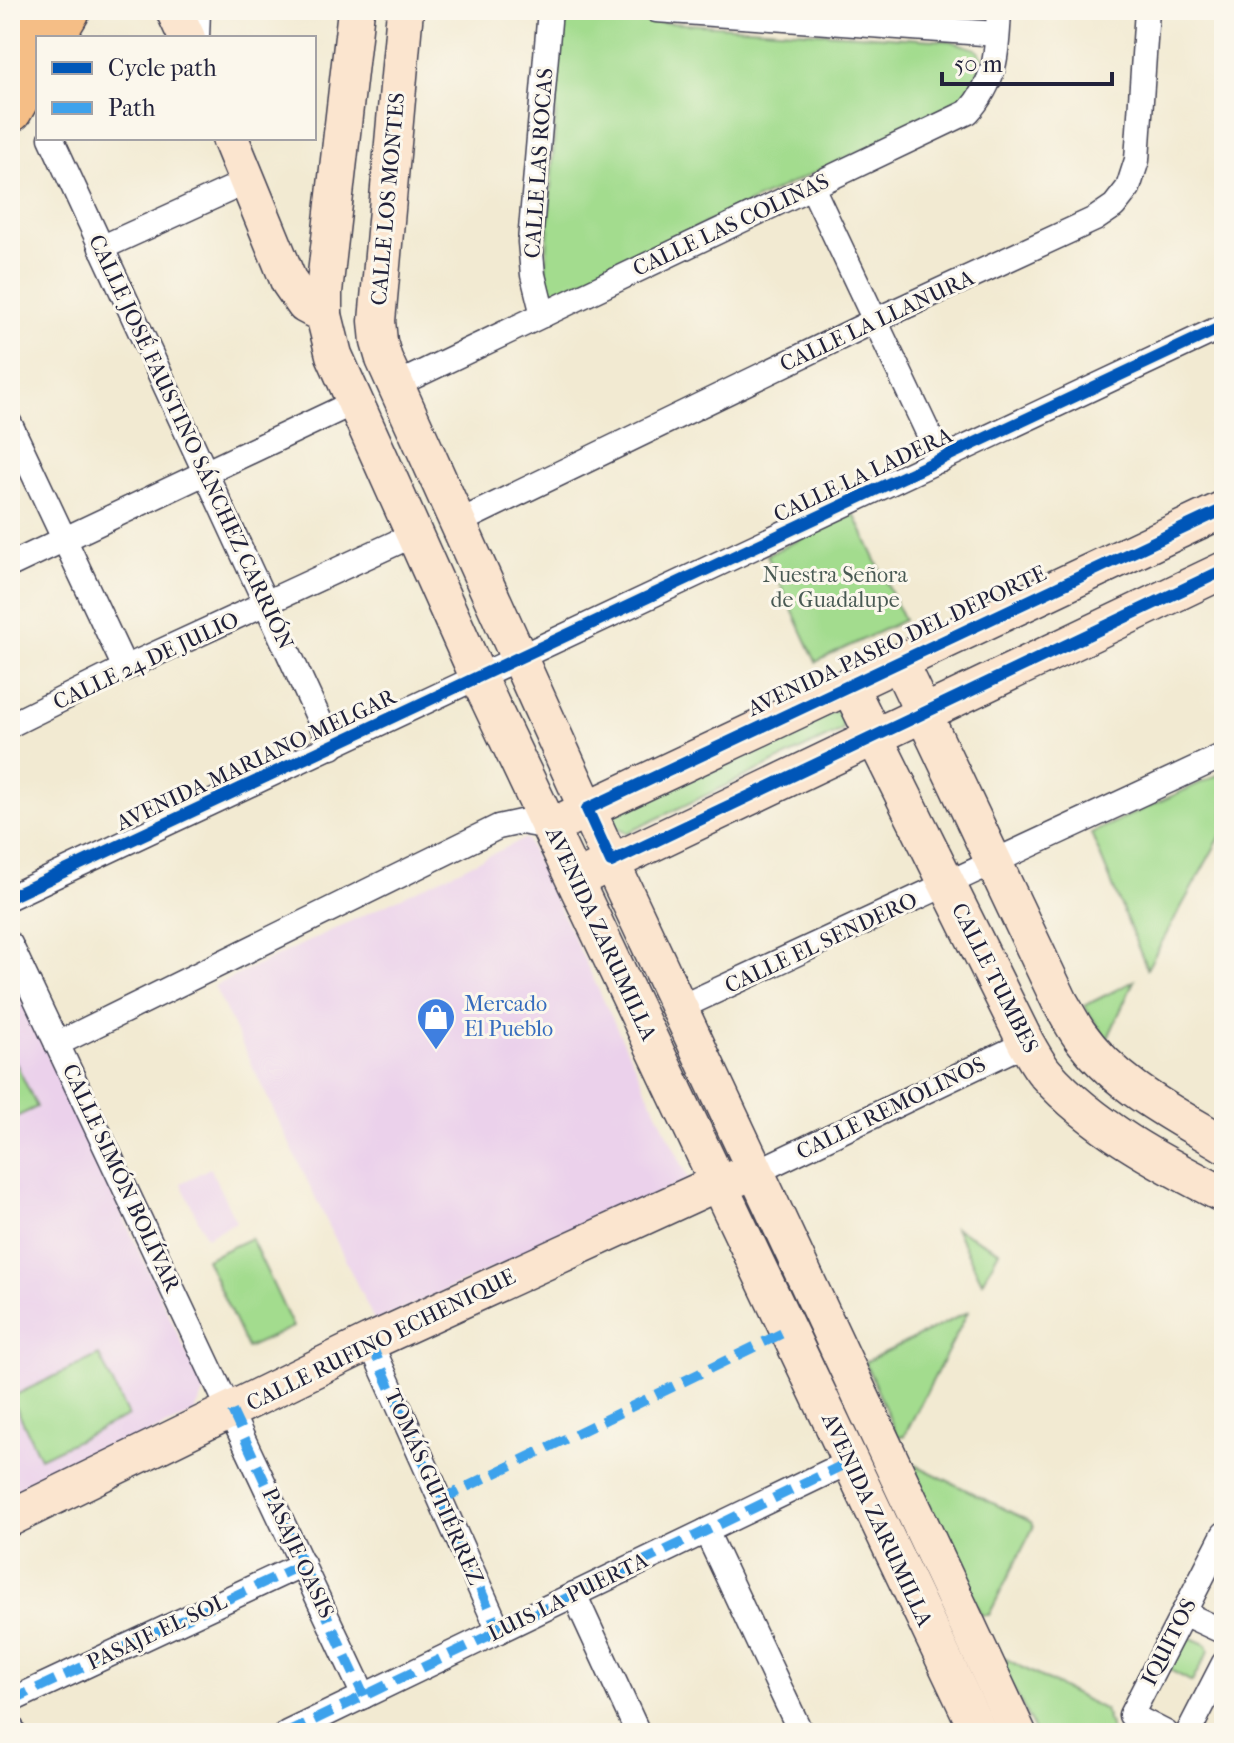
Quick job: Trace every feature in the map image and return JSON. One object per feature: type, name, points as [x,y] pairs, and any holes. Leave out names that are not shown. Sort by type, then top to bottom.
[{"type":"highway","points":[[45,36],[68,10]]},
{"type":"main road","points":[[174,10],[186,36]]},
{"type":"main road","name":"AVENIDA ZARUMILLA","points":[[356,10],[324,292],[324,315],[334,355],[479,679],[979,1733]]},
{"type":"main road","name":"CALLE LOS MONTES","points":[[394,386],[379,342],[377,321],[405,10]]},
{"type":"main road","points":[[231,140],[289,282],[305,305],[324,315]]},
{"type":"main road","name":"AVENIDA ZARUMILLA","points":[[394,386],[611,862],[1018,1733]]},
{"type":"main road","name":"AVENIDA PASEO DEL DEPORTE","points":[[550,827],[1224,509]]},
{"type":"main road","points":[[576,880],[1224,570]]},
{"type":"main road","points":[[899,662],[1060,1002],[1079,1034],[1124,1082],[1224,1144]]},
{"type":"main road","name":"CALLE TUMBES","points":[[849,686],[1026,1043],[1044,1071],[1083,1110],[1127,1141],[1224,1195]]},
{"type":"main road","name":"CALLE RUFINO ECHENIQUE","points":[[10,1518],[370,1342],[717,1183],[756,1172]]},
{"type":"street","points":[[197,36],[198,10]]},
{"type":"street","name":"CALLE LAS ROCAS","points":[[543,315],[533,275],[530,242],[550,10]]},
{"type":"street","points":[[656,10],[998,22]]},
{"type":"street","name":"CALLE LA LLANURA","points":[[457,523],[874,321],[1095,219],[1114,206],[1128,188],[1137,160],[1147,10]]},
{"type":"street","name":"CALLE LAS COLINAS","points":[[394,386],[968,112],[989,84],[995,66],[998,22]]},
{"type":"street","name":"CALLE JOSÉ FAUSTINO SÁNCHEZ CARRIÓN","points":[[52,140],[332,747]]},
{"type":"street","points":[[101,248],[248,181]]},
{"type":"street","points":[[812,187],[941,460]]},
{"type":"street","name":"CALLE LA LADERA","points":[[519,660],[1224,326]]},
{"type":"street","points":[[10,565],[355,402]]},
{"type":"street","points":[[10,424],[125,668]]},
{"type":"street","name":"CALLE 24 DE JULIO","points":[[10,725],[125,668],[413,535]]},
{"type":"street","name":"AVENIDA MARIANO MELGAR","points":[[10,897],[519,660]]},
{"type":"street","name":"CALLE EL SENDERO","points":[[679,1008],[1224,755]]},
{"type":"street","points":[[57,1044],[498,827],[521,822],[550,827]]},
{"type":"street","name":"CALLE SIMÓN BOLÍVAR","points":[[10,944],[232,1411]]},
{"type":"street","name":"CALLE REMOLINOS","points":[[756,1172],[1026,1043]]},
{"type":"street","name":"TOMÁS GUTIÉRREZ","points":[[370,1342],[499,1631]]},
{"type":"street","name":"PASAJE OASIS","points":[[232,1411],[364,1696]]},
{"type":"street","name":"LUIS LA PUERTA","points":[[287,1733],[849,1462]]},
{"type":"street","points":[[706,1531],[801,1733]]},
{"type":"street","name":"IQUITOS","points":[[1166,1733],[1131,1715],[1224,1534]]},
{"type":"street","name":"PASAJE EL SOL","points":[[10,1701],[303,1564]]},
{"type":"street","points":[[574,1594],[638,1733]]},
{"type":"street","points":[[1183,1613],[1224,1632]]},
{"type":"street","points":[[1188,1733],[1224,1663]]},
{"type":"street","points":[[10,1725],[14,1733]]},
{"type":"shaded area","name":"Mercado El Pueblo","points":[[526,838],[689,1179],[375,1322],[214,986]]},
{"type":"shaded area","points":[[10,974],[205,1392],[194,1413],[10,1499]]},
{"type":"shaded area","points":[[210,1168],[236,1222],[206,1237],[181,1183]]},
{"type":"green space","points":[[562,16],[951,41],[976,49],[983,58],[973,89],[959,105],[552,295],[545,281]]},
{"type":"green space","name":"Nuestra Señora de Guadalupe","points":[[854,514],[904,620],[816,662],[767,555]]},
{"type":"green space","points":[[835,711],[843,716],[842,730],[627,833],[614,827],[612,814]]},
{"type":"green space","points":[[1224,772],[1224,830],[1147,969],[1091,833]]},
{"type":"green space","points":[[1134,981],[1107,1040],[1084,1006]]},
{"type":"green space","points":[[10,1051],[37,1107],[10,1120]]},
{"type":"green space","points":[[955,1228],[999,1251],[982,1282]]},
{"type":"green space","points":[[251,1238],[293,1327],[247,1348],[206,1259]]},
{"type":"green space","points":[[968,1312],[904,1436],[897,1436],[865,1362]]},
{"type":"green space","points":[[99,1355],[128,1416],[40,1458],[11,1397]]},
{"type":"green space","points":[[911,1465],[1031,1522],[1033,1528],[989,1615],[981,1615]]},
{"type":"green space","points":[[1184,1635],[1207,1645],[1209,1651],[1192,1682],[1168,1669]]},
{"type":"green space","points":[[1004,1658],[1105,1710],[1112,1733],[1036,1733],[1001,1664]]},
{"type":"marked path","points":[[440,1500],[789,1330]]},
{"type":"marked path","points":[[370,1342],[499,1631]]},
{"type":"marked path","points":[[232,1411],[364,1696]]},
{"type":"marked path","points":[[287,1733],[849,1462]]},
{"type":"marked path","points":[[10,1701],[303,1564]]},
{"type":"cycle path","points":[[10,897],[1224,326]]},
{"type":"cycle path","points":[[1224,509],[587,809],[611,862],[1224,570]]},
{"type":"place","name":"Mercado El Pueblo","points":[[436,1051]]}]
